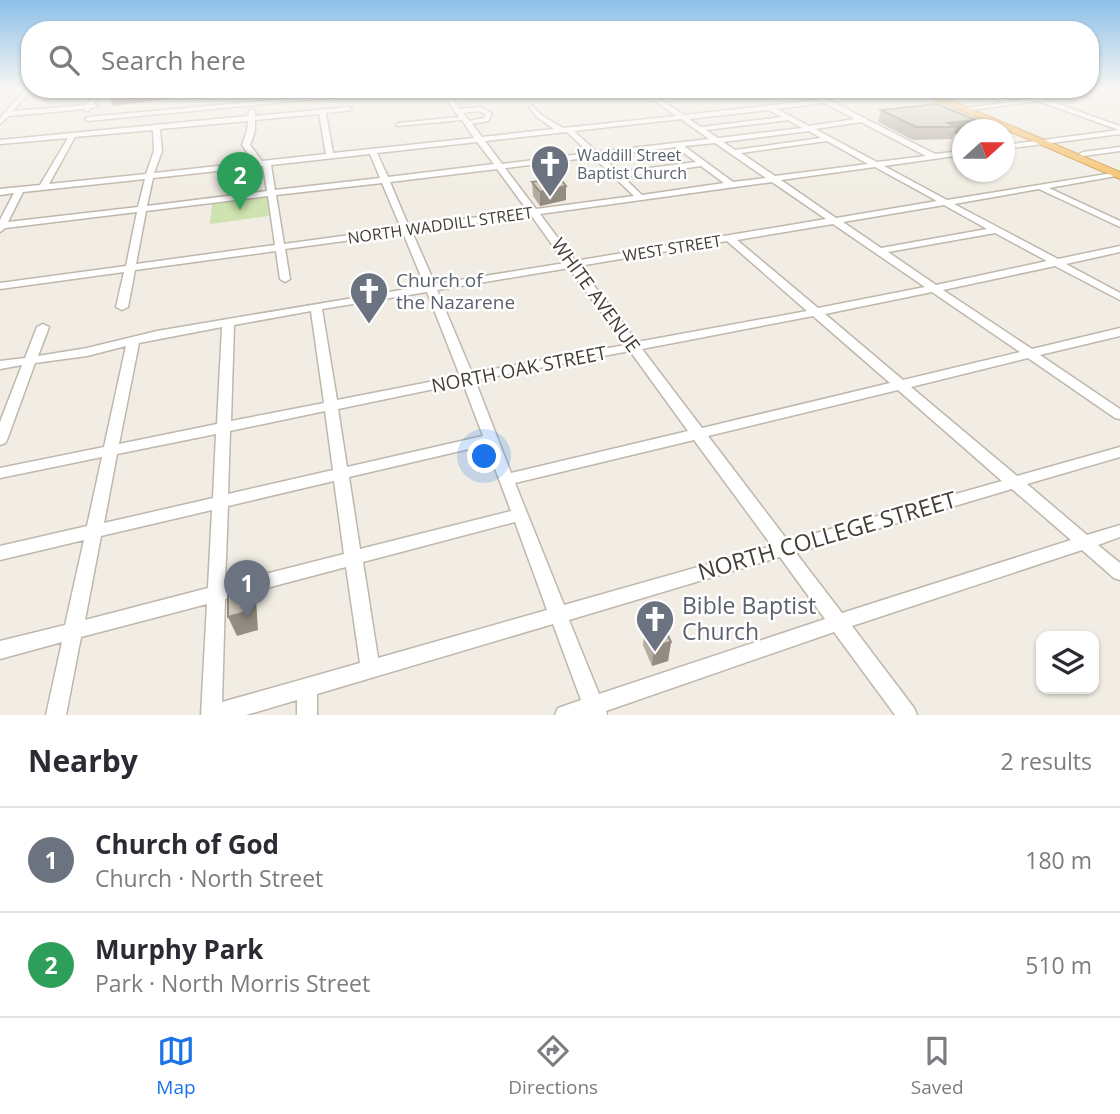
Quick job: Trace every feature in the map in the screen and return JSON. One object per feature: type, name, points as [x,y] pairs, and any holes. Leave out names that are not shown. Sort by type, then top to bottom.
[{"type":"highway","points":[[1002,122],[1119,174]]},
{"type":"highway","points":[[1047,141],[1083,154],[1119,174]]},
{"type":"street","points":[[0,142],[206,122]]},
{"type":"street","points":[[252,122],[246,145],[264,163],[273,193],[285,279]]},
{"type":"street","points":[[323,122],[330,156]]},
{"type":"street","points":[[399,125],[420,122]]},
{"type":"street","name":"WHITE AVENUE","points":[[468,122],[907,715]]},
{"type":"street","points":[[550,122],[596,155],[641,198]]},
{"type":"street","points":[[0,192],[642,122]]},
{"type":"street","points":[[688,122],[1120,415]]},
{"type":"street","points":[[698,129],[753,122]]},
{"type":"street","points":[[798,122],[1120,298]]},
{"type":"street","points":[[1,227],[850,122]]},
{"type":"street","points":[[863,122],[934,158]]},
{"type":"street","points":[[1100,122],[1120,130]]},
{"type":"street","points":[[122,307],[150,175],[158,152],[156,127]]},
{"type":"street","points":[[1015,146],[1120,130]]},
{"type":"street","points":[[43,187],[73,135]]},
{"type":"street","points":[[734,152],[829,139]]},
{"type":"street","points":[[678,145],[732,185]]},
{"type":"street","points":[[1083,154],[1120,149]]},
{"type":"street","points":[[373,152],[431,287],[595,710]]},
{"type":"street","name":"NORTH WADDILL STREET","points":[[0,286],[952,155]]},
{"type":"street","points":[[617,175],[703,163]]},
{"type":"street","name":"WEST STREET","points":[[0,365],[431,287],[1119,174]]},
{"type":"street","points":[[1039,187],[1120,224]]},
{"type":"street","points":[[1,227],[20,189]]},
{"type":"street","points":[[879,251],[995,230]]},
{"type":"street","points":[[729,238],[1120,573]]},
{"type":"street","name":"NORTH OAK STREET","points":[[0,473],[467,378],[815,313],[1120,249]]},
{"type":"street","points":[[316,307],[370,669]]},
{"type":"street","points":[[212,715],[228,322]]},
{"type":"street","points":[[0,440],[6,410],[31,361],[43,327]]},
{"type":"street","points":[[506,480],[898,383],[1120,332]]},
{"type":"street","points":[[56,715],[133,342]]},
{"type":"street","points":[[0,553],[490,439]]},
{"type":"street","name":"NORTH COLLEGE STREET","points":[[212,715],[1120,452]]},
{"type":"street","points":[[0,649],[519,514]]},
{"type":"street","points":[[565,715],[595,710],[839,622],[1120,531]]},
{"type":"street","points":[[307,688],[307,715]]},
{"type":"green space","points":[[268,197],[269,216],[210,224],[212,204]]},
{"type":"building","points":[[906,122],[952,122],[948,123],[952,127],[916,127]]},
{"type":"building","points":[[560,178],[566,186],[540,192],[532,182]]},
{"type":"building","points":[[249,580],[250,611],[228,617],[228,585]]},
{"type":"building","points":[[661,621],[671,642],[654,646],[645,625]]},
{"type":"place","name":"Waddill Street Baptist Church","points":[[550,198]]},
{"type":"place","name":"Murphy Park","points":[[240,210]]},
{"type":"place","name":"Church of the Nazarene","points":[[369,325]]},
{"type":"place","name":"Church of God","points":[[247,618]]},
{"type":"place","name":"Bible Baptist Church","points":[[655,653]]}]
